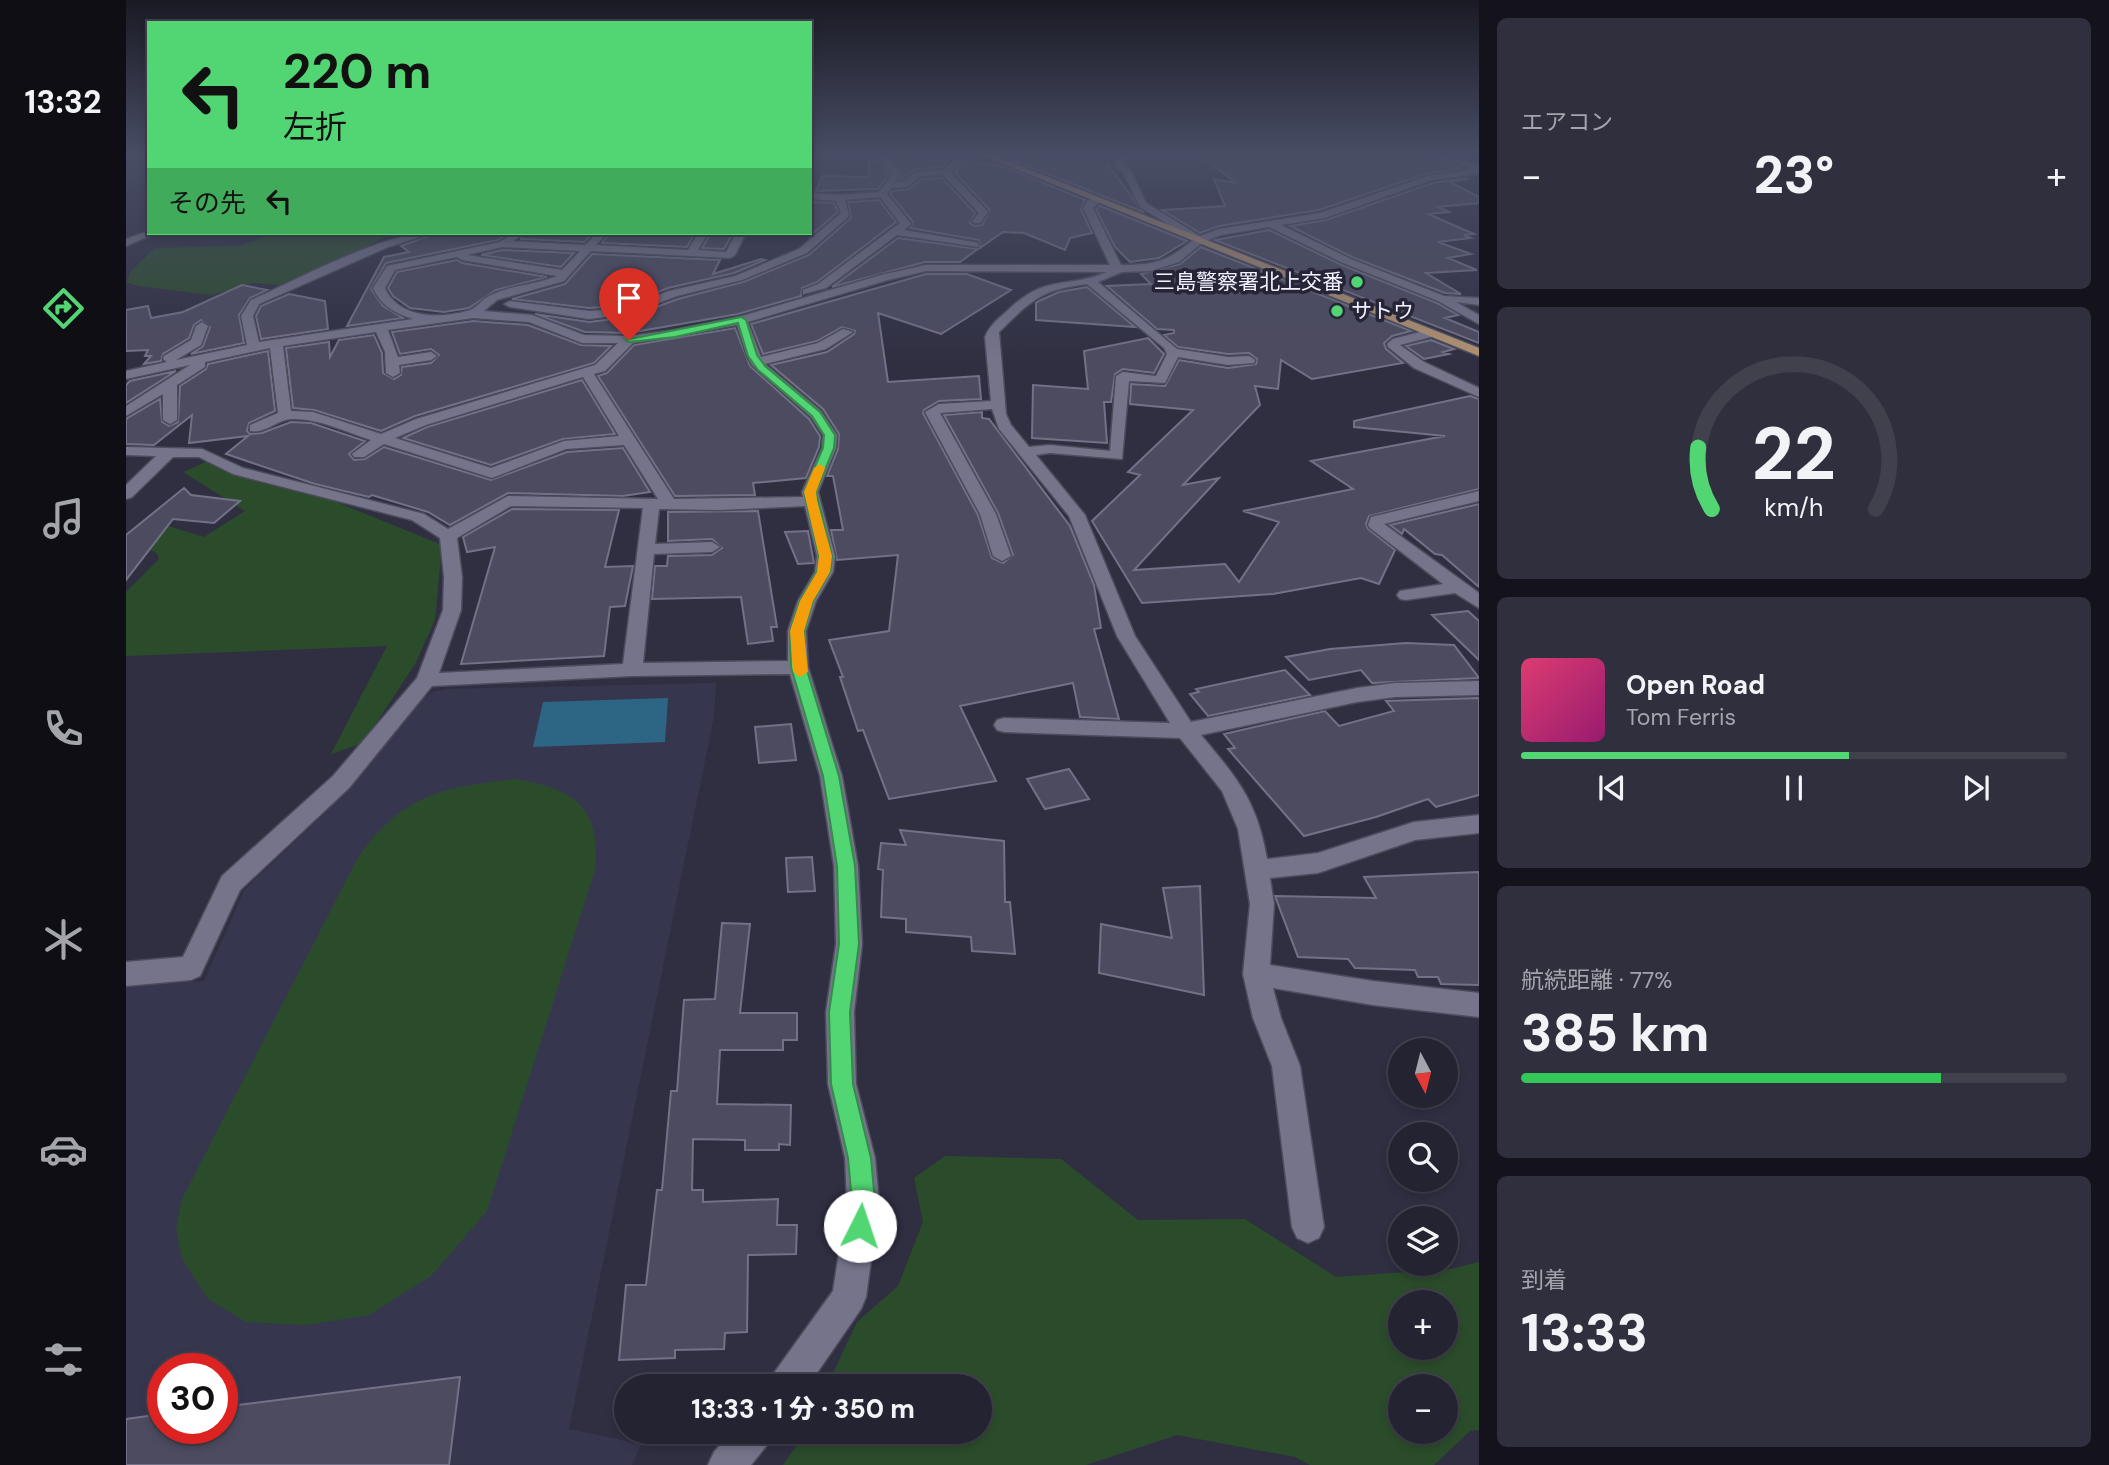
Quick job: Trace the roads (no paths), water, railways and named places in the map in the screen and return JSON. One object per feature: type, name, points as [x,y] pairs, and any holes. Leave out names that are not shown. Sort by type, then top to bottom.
[{"type":"main road","points":[[1153,222],[1479,352]]},
{"type":"street","points":[[489,302],[589,314],[625,312],[673,293],[738,278],[803,251],[836,222]]},
{"type":"street","points":[[765,313],[779,303],[822,286],[897,232],[905,222]]},
{"type":"street","points":[[1095,222],[1118,270]]},
{"type":"street","points":[[1175,222],[1199,240]]},
{"type":"street","points":[[126,375],[254,347],[473,314],[532,319],[582,339],[629,340],[675,334],[741,320],[885,277],[926,268],[1118,270],[1166,264],[1187,252],[1199,240],[1219,232],[1281,222]]},
{"type":"street","points":[[1270,224],[1347,261],[1443,299],[1479,320]]},
{"type":"street","points":[[126,232],[147,232]]},
{"type":"street","points":[[897,232],[974,245]]},
{"type":"street","points":[[126,243],[147,233]]},
{"type":"street","points":[[254,347],[247,316],[255,302],[384,245],[421,235]]},
{"type":"street","points":[[502,244],[518,235]]},
{"type":"street","points":[[473,314],[493,298],[560,279],[600,235]]},
{"type":"street","points":[[691,253],[702,235]]},
{"type":"street","points":[[430,321],[394,307],[381,294],[379,288],[391,268],[502,244],[730,255],[740,235]]},
{"type":"street","points":[[452,255],[567,274]]},
{"type":"street","points":[[1118,270],[1109,276],[1038,291],[993,331],[991,337],[998,405],[1004,426],[1077,515],[1126,636],[1186,731],[1231,787],[1250,829],[1262,904],[1256,974],[1267,1018],[1286,1066],[1308,1227]]},
{"type":"street","points":[[1088,280],[1162,340],[1172,352],[1227,361],[1250,360]]},
{"type":"street","points":[[1443,299],[1472,299],[1479,302]]},
{"type":"street","points":[[741,320],[757,362],[816,414],[830,435],[829,448],[810,492],[826,556],[824,572],[807,601],[797,631],[798,667],[831,776],[846,866],[849,944],[840,1012],[842,1084],[860,1158],[863,1202],[849,1297],[795,1374]]},
{"type":"street","points":[[152,370],[155,365],[189,349],[202,335],[202,326]]},
{"type":"street","points":[[381,328],[393,367],[431,356]]},
{"type":"street","points":[[757,362],[822,346],[847,331]]},
{"type":"street","points":[[1431,332],[1397,342],[1393,344],[1394,347],[1434,373],[1479,393]]},
{"type":"street","points":[[359,454],[382,439],[421,422],[600,368],[629,340]]},
{"type":"street","points":[[276,344],[285,415]]},
{"type":"street","points":[[1025,452],[1050,449],[1117,456],[1123,376],[1160,380],[1172,352]]},
{"type":"street","points":[[126,412],[210,358]]},
{"type":"street","points":[[1221,375],[1227,361]]},
{"type":"street","points":[[586,372],[660,502],[646,549],[632,670]]},
{"type":"street","points":[[170,384],[170,420]]},
{"type":"street","points":[[998,405],[939,408],[932,412],[988,514],[1002,556]]},
{"type":"street","points":[[255,428],[285,415],[308,415],[492,473],[564,445],[627,440]]},
{"type":"street","points":[[126,451],[202,453],[249,474],[385,506],[418,517],[448,536]]},
{"type":"street","points":[[126,494],[170,451]]},
{"type":"street","points":[[1479,496],[1377,520],[1376,525],[1479,602]]},
{"type":"street","points":[[448,536],[509,501],[719,505],[811,501]]},
{"type":"street","points":[[126,974],[191,968],[231,883],[341,782],[426,680],[452,610],[453,577],[448,536]]},
{"type":"street","points":[[646,549],[712,547]]},
{"type":"street","points":[[1406,595],[1457,587]]},
{"type":"street","points":[[426,680],[632,670],[798,667]]},
{"type":"street","points":[[1004,724],[1186,731],[1357,695],[1395,690],[1479,688]]},
{"type":"street","points":[[1257,870],[1318,863],[1414,831],[1479,824]]},
{"type":"street","points":[[1256,974],[1373,993],[1479,1005]]},
{"type":"street","points":[[727,1465],[744,1444]]},
{"type":"place","name":"三島警察署北上交番","points":[[1357,282]]},
{"type":"place","name":"サトウ","points":[[1337,311]]}]
